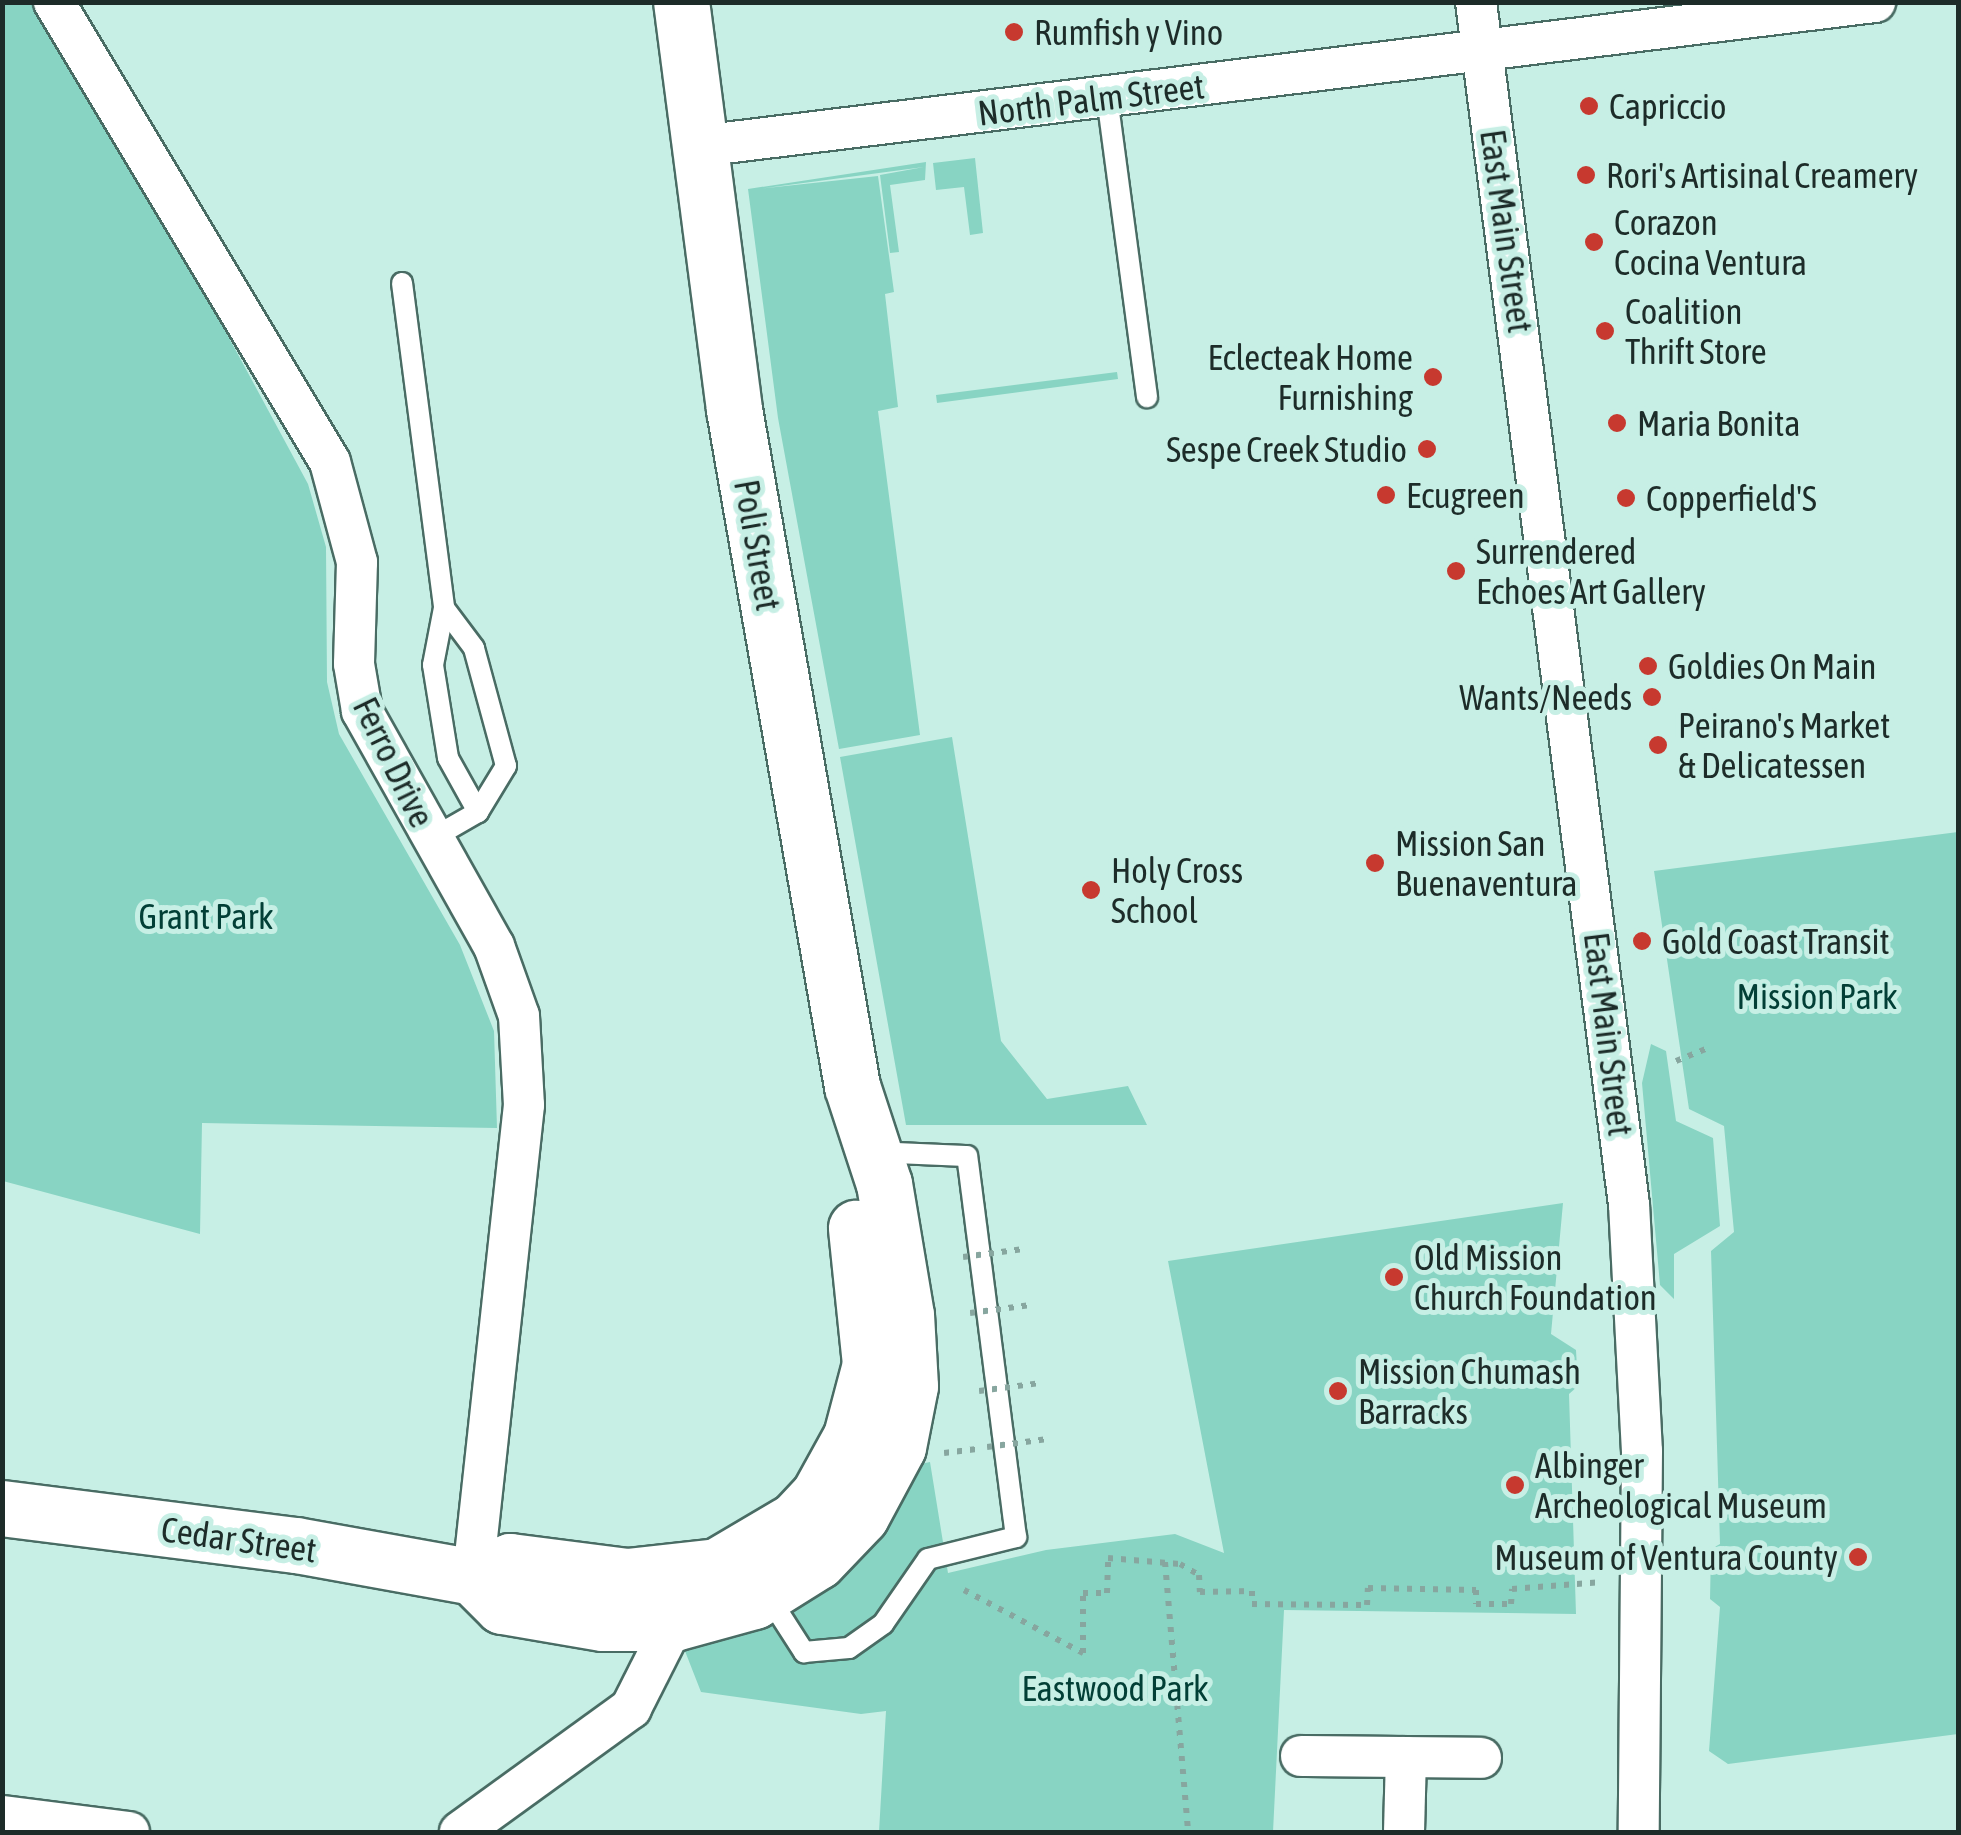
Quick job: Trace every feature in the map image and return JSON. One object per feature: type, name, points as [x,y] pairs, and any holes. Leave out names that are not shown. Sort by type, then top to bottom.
[{"type":"main road","name":"Poli Street","points":[[672,1599],[821,1558],[861,1516],[888,1471],[906,1414],[906,1315],[874,1152],[852,1086],[734,409],[680,2]]},
{"type":"main road","name":"Poli Street","points":[[756,1575],[819,1494],[862,1407],[870,1342],[852,1192],[852,1086]]},
{"type":"main road","name":"Cedar Street","points":[[2,1508],[296,1545],[474,1577],[510,1562],[672,1599]]},
{"type":"street","name":"Ferro Drive","points":[[54,2],[330,462],[357,562],[354,664],[362,711],[505,970],[526,1073],[474,1577]]},
{"type":"street","name":"East Main Street","points":[[1476,2],[1595,925],[1639,1324],[1639,1832]]},
{"type":"street","name":"North Palm Street","points":[[700,146],[1875,2]]},
{"type":"street","points":[[460,1832],[631,1708],[672,1599]]},
{"type":"street","points":[[1301,1756],[1481,1758]]},
{"type":"street","points":[[1404,1832],[1406,1757]]},
{"type":"street","points":[[2,1816],[128,1832]]},
{"type":"lane","points":[[1106,97],[1146,397]]},
{"type":"lane","points":[[402,284],[444,608],[433,664],[445,740],[478,812]]},
{"type":"lane","points":[[431,838],[478,812],[506,766],[474,648],[444,608]]},
{"type":"lane","points":[[756,1575],[804,1652],[849,1648],[884,1624],[928,1560],[1016,1537],[967,1156],[874,1152]]},
{"type":"path","points":[[1676,1060],[1711,1048]]},
{"type":"path","points":[[963,1256],[1023,1248]]},
{"type":"path","points":[[970,1313],[1030,1305]]},
{"type":"path","points":[[979,1391],[1042,1382]]},
{"type":"path","points":[[944,1453],[1047,1440]]},
{"type":"path","points":[[964,1590],[1084,1654],[1084,1593],[1107,1593],[1108,1558],[1165,1562],[1199,1574],[1200,1592],[1252,1591],[1252,1604],[1367,1605],[1368,1588],[1476,1590],[1476,1604],[1511,1604],[1512,1589],[1584,1588],[1586,1579],[1616,1584]]},
{"type":"path","points":[[1165,1562],[1188,1832]]},
{"type":"green space","name":"Grant Park","points":[[34,2],[148,188],[308,484],[326,547],[327,682],[339,734],[460,945],[494,1031],[497,1128],[202,1123],[200,1234],[3,1181],[2,3]]},
{"type":"green space","points":[[975,158],[983,233],[970,235],[964,187],[936,190],[933,163]]},
{"type":"green space","points":[[926,162],[925,180],[890,185],[899,252],[890,253],[880,175],[924,167],[758,189],[878,176],[894,292],[885,294],[898,407],[878,411],[920,735],[839,749],[778,418],[748,189]]},
{"type":"green space","points":[[1117,372],[1118,379],[937,403],[936,395]]},
{"type":"green space","points":[[952,737],[1001,1041],[1047,1099],[1128,1086],[1147,1125],[906,1125],[840,757]]},
{"type":"green space","name":"Mission Park","points":[[1958,832],[1958,1734],[1728,1764],[1709,1751],[1720,1607],[1710,1599],[1711,1549],[1720,1544],[1711,1251],[1734,1232],[1724,1126],[1689,1109],[1654,871]]},
{"type":"green space","points":[[1651,1044],[1666,1051],[1676,1121],[1713,1138],[1720,1226],[1674,1254],[1674,1299],[1660,1285],[1642,1083]]},
{"type":"green space","name":"Eastwood Park","points":[[1563,1203],[1551,1334],[1576,1350],[1578,1386],[1569,1394],[1576,1614],[1284,1610],[1273,1832],[879,1832],[886,1711],[861,1714],[701,1692],[674,1623],[888,1471],[930,1462],[948,1573],[1046,1550],[1175,1534],[1224,1553],[1168,1261]]},
{"type":"place","name":"Rumfish y Vino","points":[[1014,32]]},
{"type":"place","name":"Capriccio","points":[[1589,106]]},
{"type":"place","name":"Rori's Artisinal Creamery","points":[[1586,175]]},
{"type":"place","name":"Corazon Cocina Ventura","points":[[1594,242]]},
{"type":"place","name":"Coalition Thrift Store","points":[[1605,331]]},
{"type":"place","name":"Eclecteak Home Furnishing","points":[[1433,377]]},
{"type":"place","name":"Maria Bonita","points":[[1617,423]]},
{"type":"place","name":"Sespe Creek Studio","points":[[1427,449]]},
{"type":"place","name":"Ecugreen","points":[[1386,495]]},
{"type":"place","name":"Copperfield'S","points":[[1626,498]]},
{"type":"place","name":"Surrendered Echoes Art Gallery","points":[[1456,571]]},
{"type":"place","name":"Goldies On Main","points":[[1648,666]]},
{"type":"place","name":"Wants/Needs","points":[[1652,697]]},
{"type":"place","name":"Peirano's Market & Delicatessen","points":[[1658,745]]},
{"type":"place","name":"Mission San Buenaventura","points":[[1375,863]]},
{"type":"place","name":"Holy Cross School","points":[[1091,890]]},
{"type":"place","name":"Gold Coast Transit","points":[[1642,941]]},
{"type":"place","name":"Old Mission Church Foundation","points":[[1394,1277]]},
{"type":"place","name":"Mission Chumash Barracks","points":[[1338,1391]]},
{"type":"place","name":"Albinger Archeological Museum","points":[[1515,1485]]},
{"type":"place","name":"Museum of Ventura County","points":[[1858,1557]]}]
